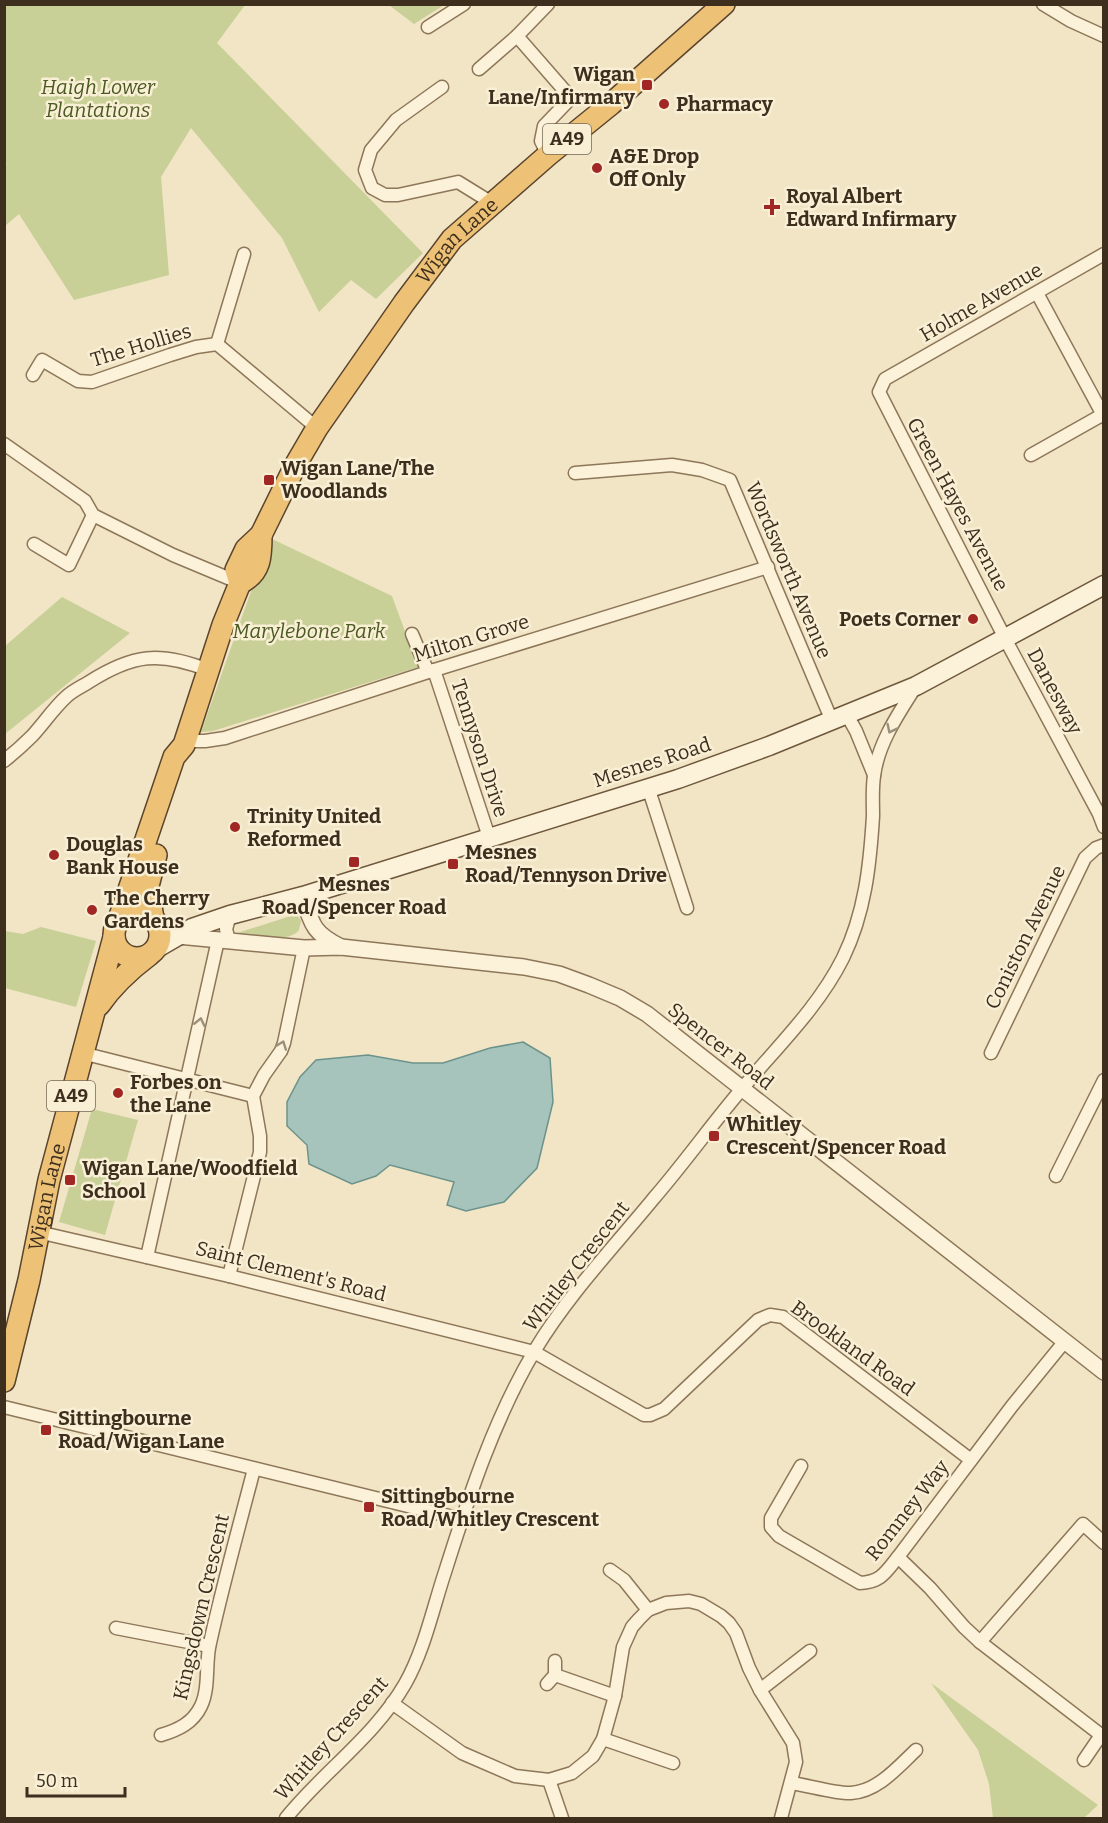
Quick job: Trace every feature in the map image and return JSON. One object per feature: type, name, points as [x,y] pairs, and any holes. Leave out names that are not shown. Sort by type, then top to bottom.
[{"type":"highway","name":"Wigan Lane","points":[[4,1381],[7,1356],[29,1280],[38,1232],[82,1053],[116,929],[174,757],[185,743],[223,625],[240,583],[251,578],[261,557],[261,535],[296,464],[317,428],[404,303],[452,239],[724,4]]},
{"type":"highway","name":"Wigan Lane","points":[[153,919],[147,894],[148,879],[187,761],[185,743]]},
{"type":"highway","points":[[152,952],[141,957],[126,956],[120,951],[116,929],[131,913],[139,913],[153,919]]},
{"type":"highway","name":"A49","points":[[152,952],[158,944],[159,931],[153,919]]},
{"type":"highway","name":"Wigan Lane","points":[[94,1013],[110,990],[129,970],[152,952]]},
{"type":"main road","name":"Mesnes Road","points":[[152,952],[185,932],[230,915],[303,896],[720,765],[916,686],[1104,585]]},
{"type":"main road","name":"Mesnes Road","points":[[153,919],[185,932]]},
{"type":"street","points":[[428,27],[464,4]]},
{"type":"street","points":[[479,69],[517,36],[548,4]]},
{"type":"street","points":[[1043,4],[1071,21],[1104,36]]},
{"type":"street","points":[[517,36],[571,98],[544,126],[541,141],[548,155]]},
{"type":"street","points":[[442,87],[396,120],[371,150],[365,170],[372,188],[385,195],[398,195],[458,182],[492,203]]},
{"type":"street","points":[[217,344],[244,254]]},
{"type":"street","name":"Holme Avenue","points":[[880,387],[885,379],[1104,254]]},
{"type":"street","points":[[1031,454],[1102,413],[1037,293]]},
{"type":"street","name":"The Hollies","points":[[33,375],[42,360],[78,381],[92,381],[196,347],[217,344],[317,428]]},
{"type":"street","name":"Green Hayes Avenue","points":[[880,387],[881,400],[1005,638]]},
{"type":"street","points":[[4,444],[85,501],[93,515],[173,555],[240,583]]},
{"type":"street","name":"Wordsworth Avenue","points":[[575,473],[672,465],[702,470],[730,480],[768,567],[840,718]]},
{"type":"street","points":[[34,544],[69,565],[93,515]]},
{"type":"street","name":"Milton Grove","points":[[185,743],[225,738],[431,671],[768,567]]},
{"type":"street","name":"Tennyson Drive","points":[[412,634],[431,671],[489,837]]},
{"type":"street","name":"Danesway","points":[[1005,638],[1104,827]]},
{"type":"street","points":[[4,761],[31,737],[67,696],[120,664],[151,657],[164,657],[208,670]]},
{"type":"street","name":"Whitley Crescent","points":[[286,1818],[365,1735],[405,1685],[418,1655],[461,1519],[494,1433],[534,1352],[584,1282],[785,1040],[833,975],[844,955],[860,913],[869,873],[874,775],[890,730],[916,686]]},
{"type":"street","name":"Whitley Crescent","points":[[840,718],[856,731],[874,775]]},
{"type":"street","points":[[648,787],[687,908]]},
{"type":"street","name":"Coniston Avenue","points":[[991,1053],[1085,858],[1096,848],[1104,845]]},
{"type":"street","name":"Spencer Road","points":[[303,896],[311,921],[318,933],[341,947]]},
{"type":"street","points":[[147,1257],[187,1079],[230,915]]},
{"type":"street","points":[[229,1276],[260,1152],[260,1136],[253,1096],[284,1043],[311,921]]},
{"type":"street","name":"Spencer Road","points":[[185,932],[223,940],[304,948],[341,947],[524,967],[559,974],[620,998],[647,1014],[1104,1372]]},
{"type":"street","points":[[82,1053],[253,1096]]},
{"type":"street","points":[[1056,1176],[1104,1080]]},
{"type":"street","name":"Saint Clement's Road","points":[[38,1232],[229,1276],[534,1352]]},
{"type":"street","name":"Brookland Road","points":[[534,1352],[644,1415],[650,1415],[664,1409],[758,1320],[770,1315],[783,1317],[971,1460]]},
{"type":"street","name":"Romney Way","points":[[801,1466],[771,1518],[771,1527],[779,1536],[860,1583],[872,1582],[882,1576],[898,1557],[1065,1341]]},
{"type":"street","points":[[4,1407],[461,1519]]},
{"type":"street","name":"Kingsdown Crescent","points":[[161,1735],[187,1724],[201,1706],[209,1646],[254,1469]]},
{"type":"street","points":[[980,1642],[1083,1524],[1104,1543]]},
{"type":"street","points":[[898,1557],[930,1587],[980,1642],[1102,1733],[1084,1760]]},
{"type":"street","points":[[607,1567],[624,1580],[648,1610]]},
{"type":"street","points":[[392,1703],[462,1753],[515,1776],[549,1780],[572,1773],[593,1756],[603,1738],[615,1696],[623,1647],[627,1636],[639,1619],[648,1610],[666,1603],[689,1601],[701,1604],[721,1616],[736,1633],[760,1690],[793,1743],[796,1762],[782,1818]]},
{"type":"street","points":[[116,1628],[209,1646]]},
{"type":"street","points":[[760,1690],[810,1651]]},
{"type":"street","points":[[555,1661],[551,1679],[615,1696]]},
{"type":"street","points":[[603,1738],[673,1763]]},
{"type":"street","points":[[791,1783],[850,1793],[868,1789],[907,1766],[916,1750]]},
{"type":"street","points":[[549,1780],[561,1818]]},
{"type":"green space","name":"Haigh Lower Plantations","points":[[5,4],[245,5],[217,43],[423,253],[376,299],[351,280],[319,312],[282,238],[191,128],[161,177],[169,275],[74,300],[19,214],[5,226],[4,167],[7,164],[4,163]]},
{"type":"green space","points":[[389,5],[444,5],[414,24]]},
{"type":"green space","name":"Marylebone Park","points":[[270,538],[392,596],[418,667],[213,731],[201,732]]},
{"type":"green space","points":[[62,597],[130,633],[5,734],[5,646]]},
{"type":"green space","points":[[297,914],[301,921],[299,930],[287,937],[268,938],[234,934]]},
{"type":"green space","points":[[41,927],[96,941],[76,1007],[5,988],[5,931],[23,934]]},
{"type":"green space","points":[[92,1109],[138,1120],[105,1235],[59,1222]]},
{"type":"green space","points":[[931,1683],[1098,1805],[1084,1818],[993,1818],[989,1784],[978,1750]]},
{"type":"water","points":[[523,1042],[550,1058],[553,1102],[537,1168],[504,1202],[466,1211],[447,1205],[454,1182],[390,1165],[376,1176],[352,1184],[309,1164],[307,1145],[287,1126],[287,1102],[300,1077],[316,1060],[368,1055],[413,1063],[443,1063],[490,1048]]},
{"type":"place","name":"Wigan Lane/Infirmary","points":[[647,85]]},
{"type":"place","name":"Pharmacy","points":[[664,104]]},
{"type":"place","name":"A&E Drop Off Only","points":[[597,168]]},
{"type":"place","name":"Royal Albert Edward Infirmary","points":[[772,207]]},
{"type":"place","name":"Wigan Lane/The Woodlands","points":[[269,480]]},
{"type":"place","name":"Poets Corner","points":[[973,619]]},
{"type":"place","name":"Trinity United Reformed","points":[[235,827]]},
{"type":"place","name":"Douglas Bank House","points":[[54,855]]},
{"type":"place","name":"Mesnes Road/Spencer Road","points":[[354,862]]},
{"type":"place","name":"Mesnes Road/Tennyson Drive","points":[[453,864]]},
{"type":"place","name":"The Cherry Gardens","points":[[92,910]]},
{"type":"place","name":"Forbes on the Lane","points":[[118,1093]]},
{"type":"place","name":"Whitley Crescent/Spencer Road","points":[[714,1136]]},
{"type":"place","name":"Wigan Lane/Woodfield School","points":[[70,1180]]},
{"type":"place","name":"Sittingbourne Road/Wigan Lane","points":[[46,1430]]},
{"type":"place","name":"Sittingbourne Road/Whitley Crescent","points":[[369,1507]]}]
